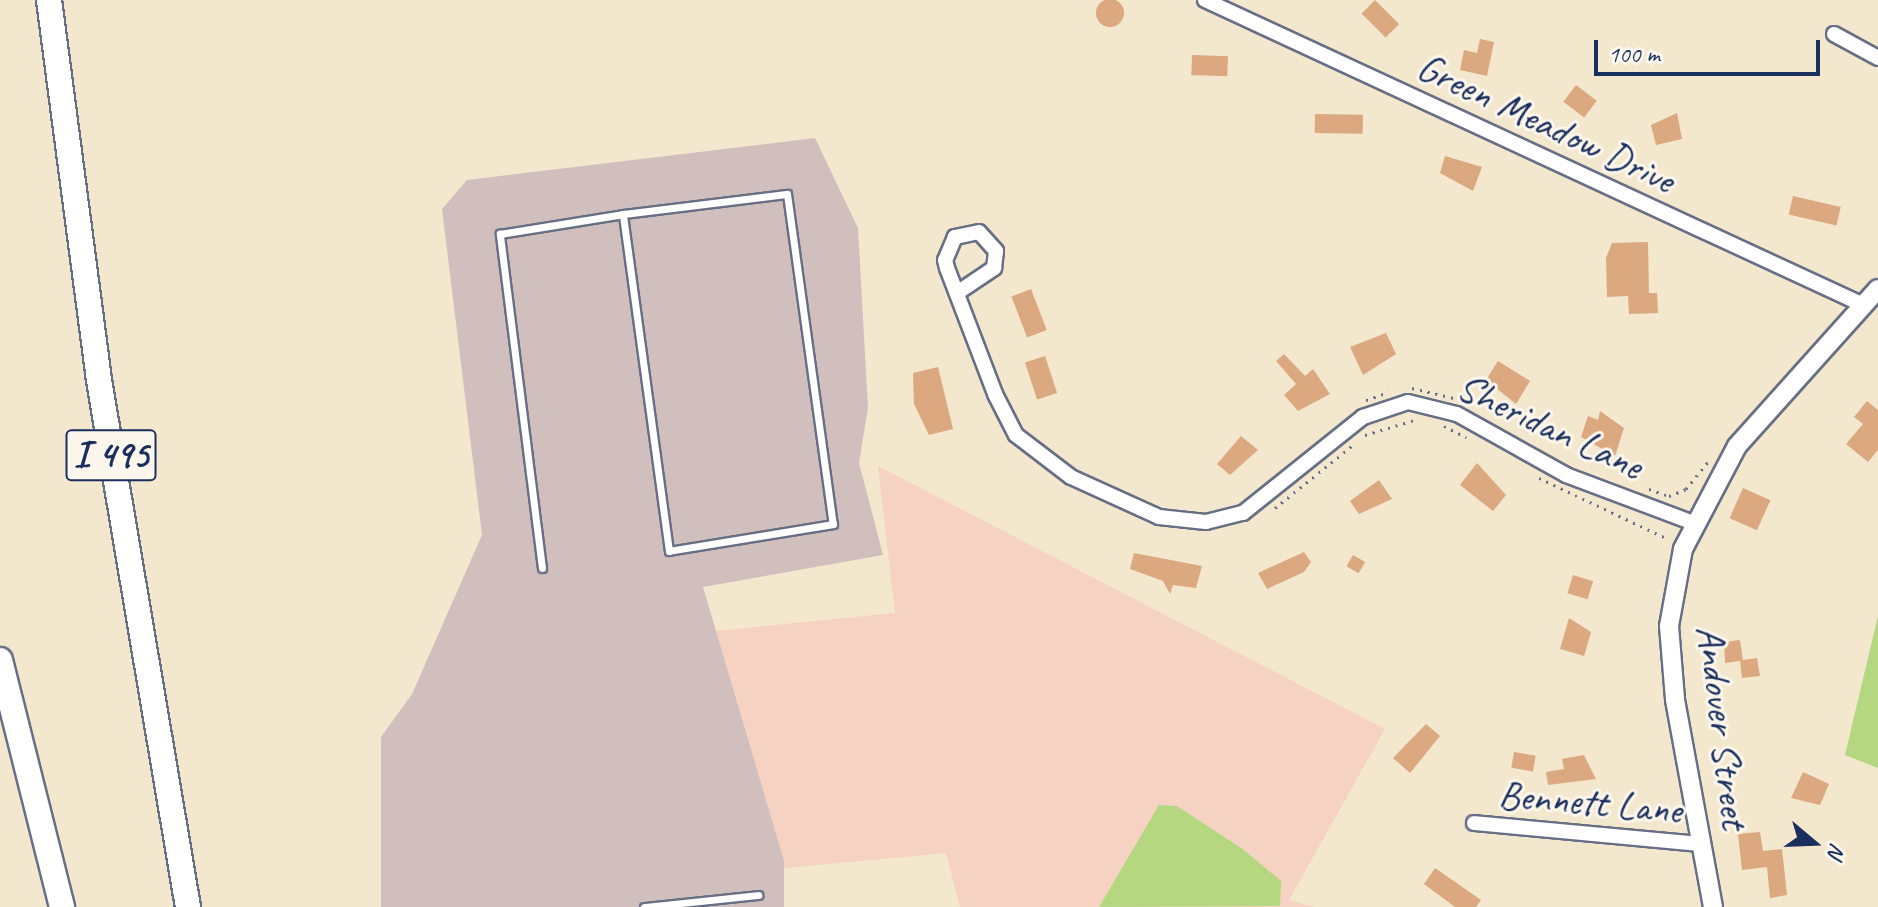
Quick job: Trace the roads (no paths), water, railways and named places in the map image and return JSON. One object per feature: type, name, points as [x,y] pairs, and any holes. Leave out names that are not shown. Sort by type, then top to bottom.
[{"type":"highway","name":"I 495","points":[[49,0],[100,389],[188,907]]},
{"type":"highway","points":[[0,660],[62,907]]},
{"type":"main road","name":"Andover Street","points":[[1713,907],[1669,626],[1694,523],[1737,446],[1861,304],[1878,289]]},
{"type":"street","name":"Green Meadow Drive","points":[[1205,0],[1861,304]]},
{"type":"street","points":[[1834,34],[1878,58]]},
{"type":"street","name":"Sheridan Lane","points":[[957,293],[1016,435],[1071,477],[1159,517],[1206,522],[1243,513],[1363,417],[1408,402],[1457,414],[1566,475],[1694,523]]},
{"type":"street","name":"Bennett Lane","points":[[1474,823],[1701,844]]},
{"type":"lane","points":[[542,568],[500,234],[623,214],[787,194],[833,524],[669,551],[623,214]]},
{"type":"lane","points":[[644,907],[720,903],[758,895]]}]
